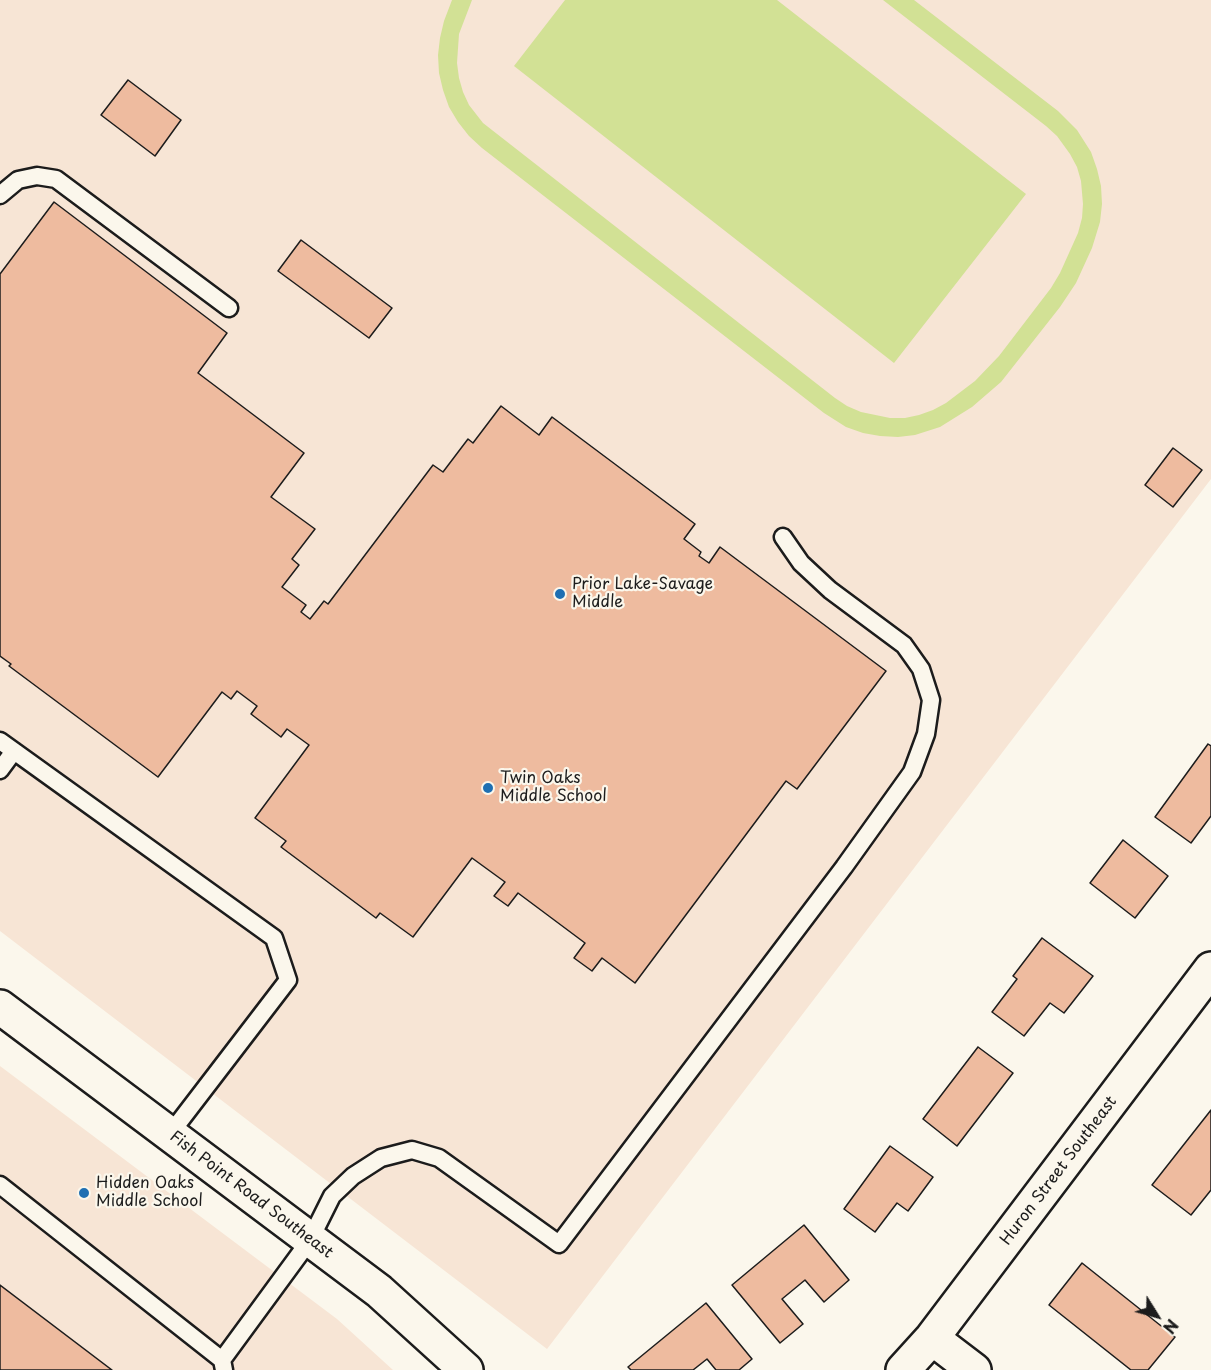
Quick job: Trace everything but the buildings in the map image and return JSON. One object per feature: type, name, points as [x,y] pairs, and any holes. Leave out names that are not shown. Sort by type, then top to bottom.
[{"type":"street","name":"Huron Street Southeast","points":[[903,1370],[932,1338],[1211,969]]},
{"type":"street","name":"Fish Point Road Southeast","points":[[0,1007],[379,1291],[466,1370]]},
{"type":"street","points":[[932,1338],[974,1370]]},
{"type":"lane","points":[[0,195],[18,180],[37,176],[56,179],[229,308]]},
{"type":"lane","points":[[0,1185],[223,1365],[310,1240],[332,1196],[353,1176],[381,1158],[411,1150],[439,1158],[559,1244],[844,867],[912,772],[926,734],[931,700],[921,669],[904,645],[830,590],[801,563],[783,537]]},
{"type":"lane","points":[[0,741],[274,938],[288,980],[170,1134]]},
{"type":"lane","points":[[0,770],[14,751]]},
{"type":"shaded area","name":"Twin Oaks Middle School","points":[[0,0],[1211,0],[1211,479],[547,1349],[0,931]]},
{"type":"shaded area","name":"Hidden Oaks Middle School","points":[[0,1066],[337,1319],[393,1370],[0,1370]]},
{"type":"green space","points":[[452,0],[472,0],[459,34],[457,63],[463,92],[469,105],[483,123],[835,398],[861,412],[890,418],[919,415],[946,403],[975,381],[999,356],[1051,288],[1078,233],[1083,204],[1077,167],[1057,136],[883,0],[914,0],[1058,111],[1077,130],[1091,152],[1101,186],[1100,222],[1092,248],[1076,283],[1060,307],[1001,382],[972,407],[940,427],[915,435],[880,436],[846,427],[824,413],[469,136],[449,107],[439,73],[440,38]]},
{"type":"green space","points":[[565,0],[777,0],[1026,194],[894,363],[514,66]]},
{"type":"place","name":"Prior Lake-Savage Middle","points":[[560,594]]},
{"type":"place","name":"Twin Oaks Middle School","points":[[488,788]]},
{"type":"place","name":"Hidden Oaks Middle School","points":[[84,1193]]}]
